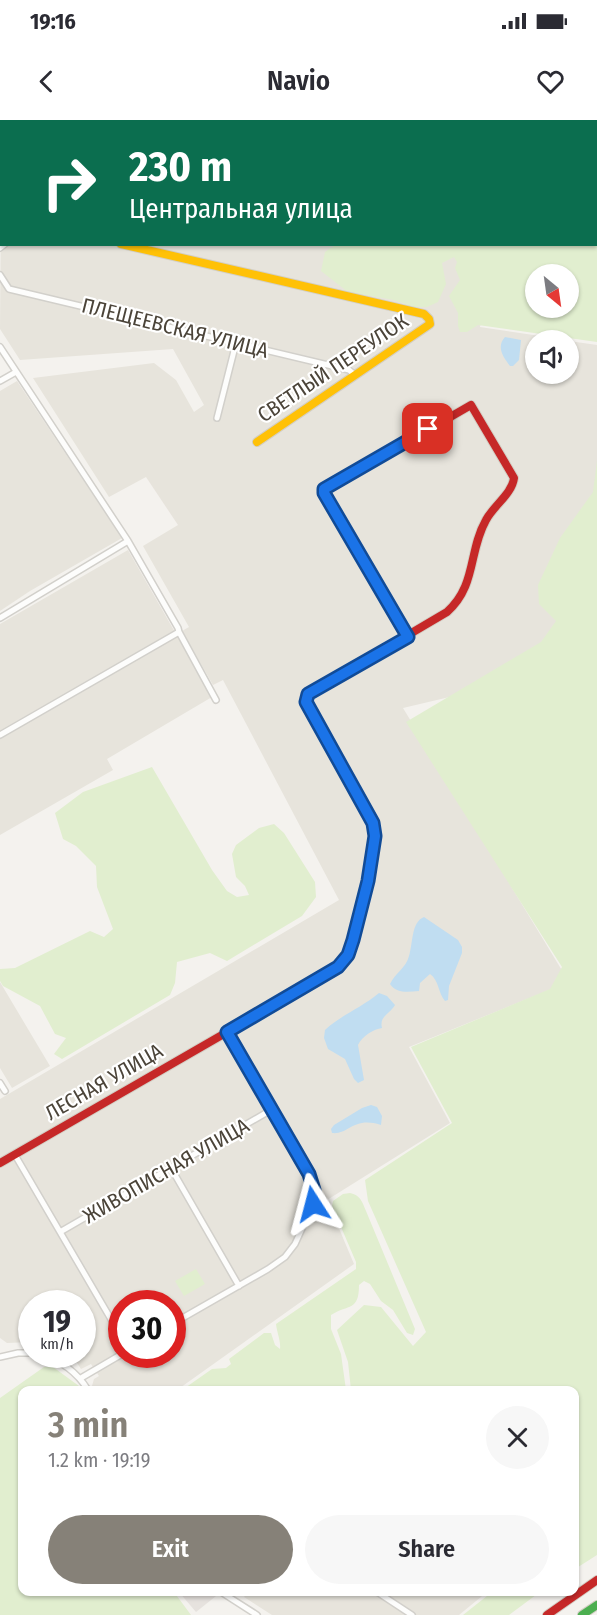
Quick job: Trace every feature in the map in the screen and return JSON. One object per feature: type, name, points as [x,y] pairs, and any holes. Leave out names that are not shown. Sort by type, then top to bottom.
[{"type":"main road","name":"СВЕТЛЫЙ ПЕРЕУЛОК","points":[[130,246],[424,314],[429,319],[430,324],[256,442]]},
{"type":"main road","points":[[471,405],[513,474],[513,485],[487,517],[480,531],[466,587],[459,601],[447,612],[408,637],[324,493],[324,489],[471,405]]},
{"type":"main road","name":"ЛЕСНАЯ УЛИЦА","points":[[0,1163],[326,975],[338,967],[348,955],[368,881],[375,836],[373,823],[305,697],[408,637]]},
{"type":"main road","points":[[579,1593],[597,1580]]},
{"type":"main road","points":[[547,1615],[574,1596]]},
{"type":"main road","points":[[582,1615],[597,1605]]},
{"type":"street","name":"ПЛЕЩЕЕВСКАЯ УЛИЦА","points":[[0,275],[9,289],[349,370],[355,375]]},
{"type":"street","points":[[217,418],[236,343]]},
{"type":"street","points":[[0,347],[128,541],[216,700]]},
{"type":"street","points":[[0,381],[16,372]]},
{"type":"street","points":[[0,618],[128,541]]},
{"type":"street","points":[[0,735],[178,632]]},
{"type":"street","points":[[186,1316],[285,1257],[295,1244],[313,1204],[314,1190],[309,1174],[227,1032]]},
{"type":"street","points":[[0,1083],[5,1091]]},
{"type":"street","name":"ЖИВОПИСНАЯ УЛИЦА","points":[[60,1232],[271,1110]]},
{"type":"street","points":[[15,1155],[108,1314]]},
{"type":"street","points":[[171,1168],[239,1286]]},
{"type":"street","points":[[0,1349],[2,1356],[18,1353]]},
{"type":"street","points":[[81,1378],[108,1362]]},
{"type":"street","points":[[68,1368],[81,1378],[86,1386]]},
{"type":"street","points":[[227,1596],[257,1615]]},
{"type":"street","points":[[383,1596],[412,1615]]},
{"type":"shaded area","points":[[1,246],[501,246],[480,327],[525,334],[525,384],[579,384],[579,342],[597,345],[597,547],[559,637],[458,695],[403,708],[569,982],[409,1047],[450,1123],[327,1200],[354,1264],[183,1386],[92,1386],[94,1379],[99,1376],[94,1368],[96,1368],[96,1290],[18,1290],[18,1343],[7,1343],[0,1338],[0,1099],[339,900],[223,680],[213,685],[182,631],[189,627],[143,546],[178,525],[146,477],[109,497],[33,378],[154,363],[176,380],[194,412],[204,405],[173,349],[20,360],[0,329]]},
{"type":"shaded area","points":[[17,381],[122,538],[0,611],[0,391]]},
{"type":"shaded area","points":[[128,550],[212,697],[107,759],[113,770],[0,835],[0,624]]},
{"type":"shaded area","points":[[0,982],[50,1066],[12,1088],[0,1068]]},
{"type":"shaded area","points":[[182,1596],[216,1596],[196,1612]]},
{"type":"shaded area","points":[[482,1596],[459,1615],[272,1615],[244,1597]]},
{"type":"green space","points":[[334,246],[597,246],[597,342],[579,339],[579,330],[525,332],[478,325],[467,332],[460,332],[458,313],[449,296],[460,280],[455,268],[457,262],[454,257],[442,263],[446,284],[438,302],[427,307],[413,307],[394,300],[348,292],[321,271],[325,252]]},
{"type":"green space","points":[[597,461],[597,1555],[579,1566],[579,1386],[351,1386],[348,1362],[337,1330],[364,1305],[381,1307],[413,1346],[426,1332],[368,1201],[365,1180],[452,1123],[411,1047],[550,989],[562,967],[406,722],[541,642],[556,621],[539,604],[538,585],[560,538],[593,492]]},
{"type":"green space","points":[[152,767],[212,870],[227,891],[237,897],[249,895],[245,886],[236,877],[232,854],[236,845],[259,828],[274,824],[284,833],[315,882],[316,897],[302,916],[227,961],[210,953],[177,962],[175,983],[170,995],[62,1059],[54,1054],[66,1038],[55,1034],[40,1006],[3,986],[0,981],[0,969],[15,968],[90,931],[104,937],[113,929],[97,887],[96,866],[76,846],[63,839],[55,813],[83,792]]},
{"type":"green space","points":[[343,1194],[353,1194],[363,1204],[415,1329],[413,1335],[407,1333],[393,1310],[381,1301],[370,1284],[364,1281],[359,1285],[355,1303],[331,1315],[331,1329],[341,1354],[345,1386],[188,1386],[212,1369],[226,1368],[231,1364],[229,1359],[264,1333],[271,1333],[275,1345],[280,1349],[276,1324],[356,1269],[356,1262],[332,1206],[333,1201]]},
{"type":"green space","points":[[196,1269],[205,1284],[186,1295],[186,1290],[180,1290],[175,1281]]},
{"type":"green space","points":[[43,1368],[54,1368],[79,1386],[18,1386],[18,1596],[177,1596],[191,1615],[0,1615],[0,1398]]},
{"type":"green space","points":[[487,1596],[535,1596],[509,1615],[463,1615]]},
{"type":"water","points":[[505,337],[521,340],[519,360],[513,366],[510,366],[502,352],[501,344]]},
{"type":"water","points":[[424,917],[458,940],[462,947],[462,953],[449,986],[448,1000],[445,1001],[430,974],[420,983],[419,991],[399,991],[390,984],[408,960],[415,928]]},
{"type":"water","points":[[379,993],[387,996],[395,1005],[383,1018],[382,1028],[368,1034],[358,1045],[364,1080],[358,1083],[345,1059],[328,1049],[324,1038],[325,1030]]},
{"type":"water","points":[[371,1105],[377,1107],[382,1116],[381,1125],[364,1123],[332,1133],[331,1129],[334,1125]]},
{"type":"traffic: fast","points":[[582,1615],[597,1605]]},
{"type":"traffic: slow","points":[[130,246],[424,314],[429,319],[430,324],[257,442]]},
{"type":"traffic: slow","points":[[388,453],[324,489],[324,493],[407,637]]},
{"type":"traffic: slow","points":[[306,698],[305,702],[373,823],[372,865],[355,933]]},
{"type":"traffic: jam","points":[[306,698],[308,694],[447,612],[457,602],[468,579],[480,532],[489,515],[513,484],[514,478],[471,405],[388,453]]},
{"type":"traffic: jam","points":[[0,1163],[326,975],[345,957],[355,933]]},
{"type":"traffic: jam","points":[[579,1593],[597,1580]]},
{"type":"traffic: jam","points":[[547,1615],[574,1596]]},
{"type":"route","points":[[313,1204],[314,1190],[309,1174],[227,1032],[326,975],[338,967],[348,955],[368,881],[375,836],[373,823],[305,697],[408,637],[324,493],[324,489],[428,429]]}]
